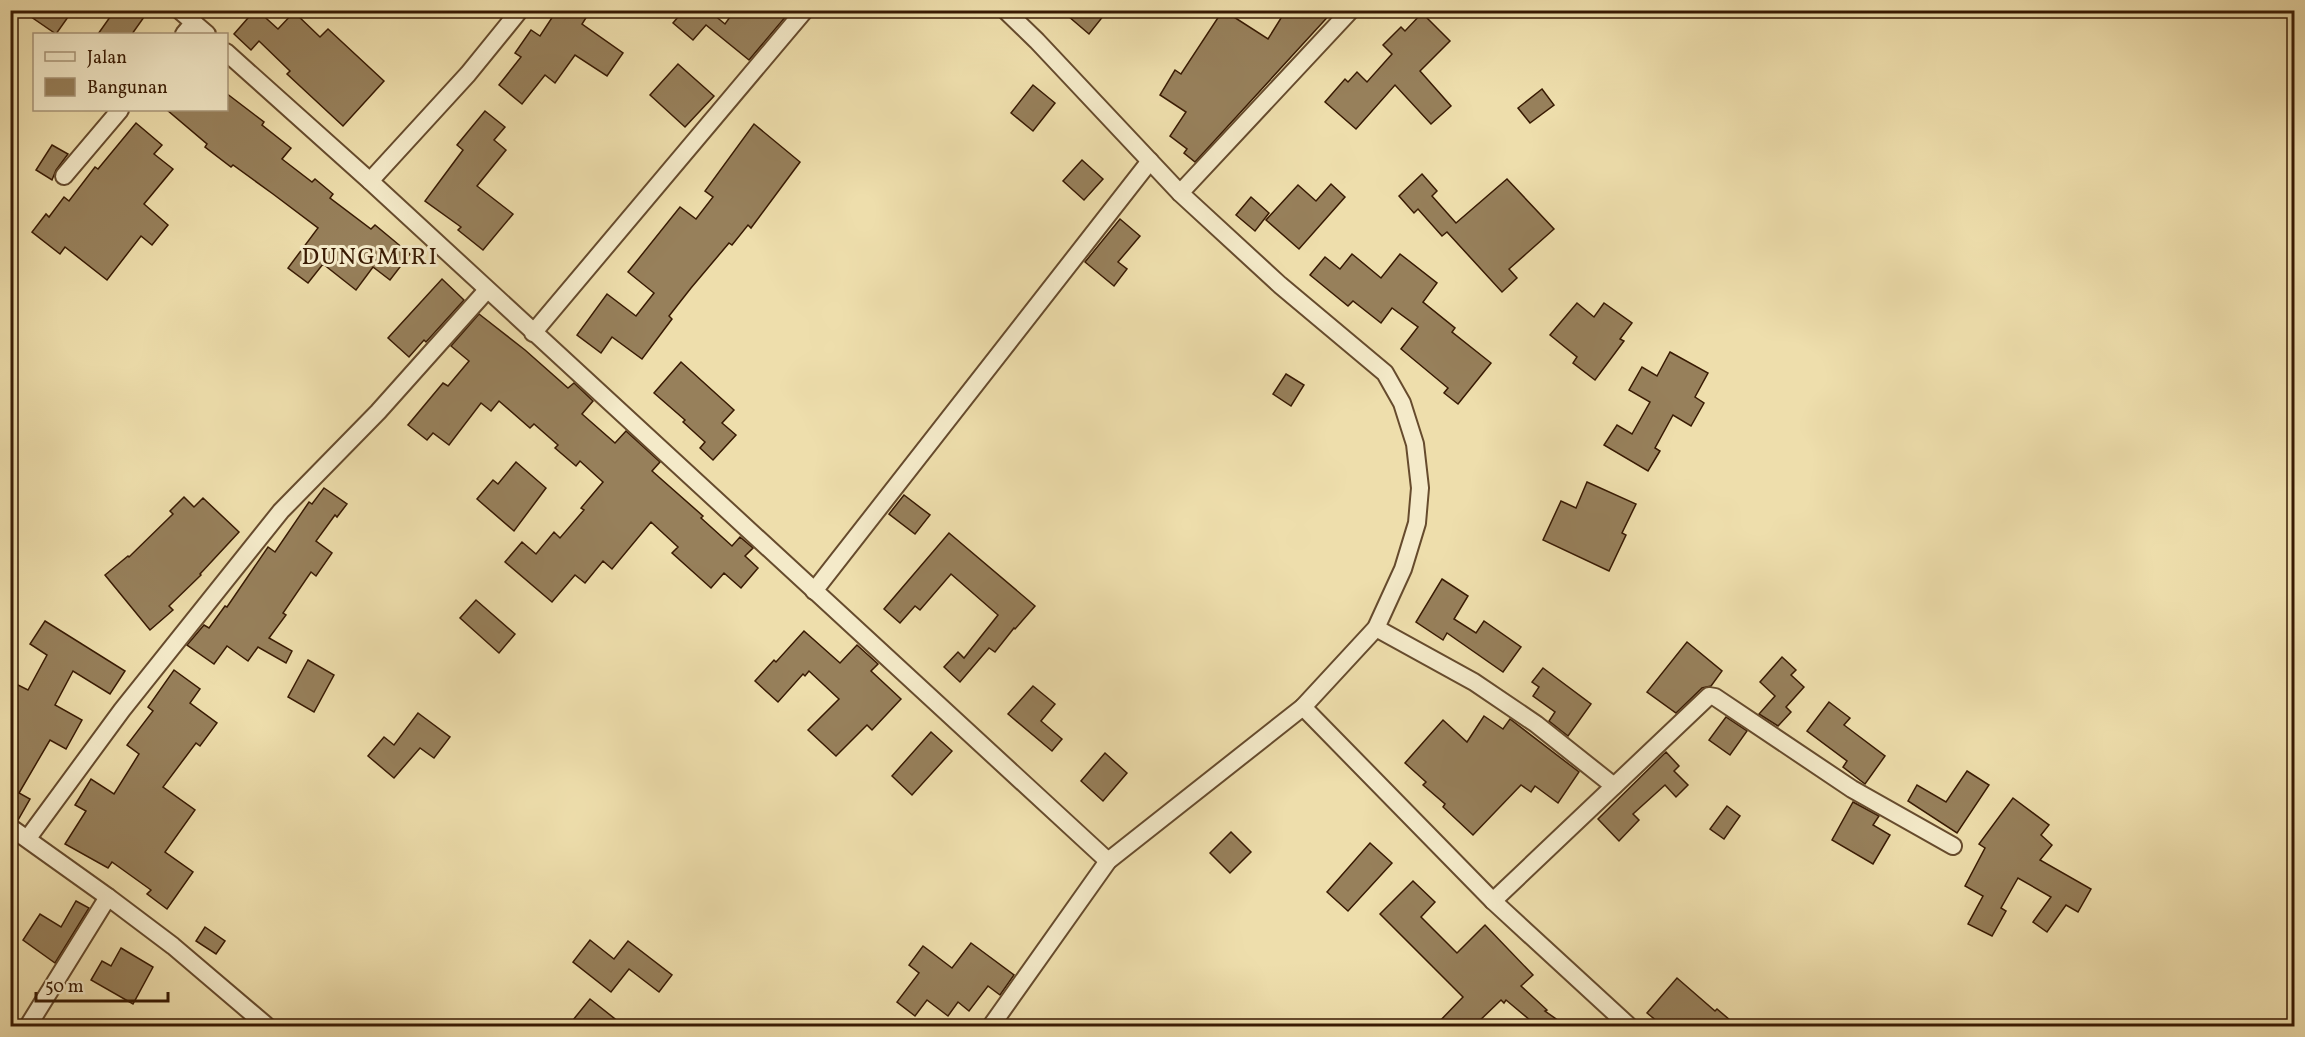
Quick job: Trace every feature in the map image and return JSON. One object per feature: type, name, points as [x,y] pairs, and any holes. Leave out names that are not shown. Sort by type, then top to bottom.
[{"type":"street","points":[[179,10],[189,28],[204,33]]},
{"type":"street","points":[[370,181],[468,74],[520,10]]},
{"type":"street","points":[[533,333],[658,182],[806,10]]},
{"type":"street","points":[[991,1026],[1108,861],[1303,707],[1376,628],[1403,569],[1417,522],[1420,488],[1415,444],[1402,403],[1385,373],[1280,285],[1180,193],[1005,10]]},
{"type":"street","points":[[1180,193],[1352,10]]},
{"type":"street","points":[[228,54],[370,181],[1108,861]]},
{"type":"street","points":[[64,176],[119,111]]},
{"type":"street","points":[[814,591],[1150,161]]},
{"type":"street","points":[[28,838],[122,710],[281,511],[378,412],[487,290]]},
{"type":"street","points":[[1376,628],[1474,682],[1536,724],[1614,786]]},
{"type":"street","points":[[1493,901],[1708,696],[1715,697],[1852,789],[1953,846]]},
{"type":"street","points":[[1303,707],[1493,901],[1629,1026]]},
{"type":"street","points":[[10,827],[172,946],[267,1026]]},
{"type":"street","points":[[28,1026],[108,897]]},
{"type":"building","points":[[21,10],[73,10],[55,33]]},
{"type":"building","points":[[115,10],[149,10],[133,33],[99,33]]},
{"type":"building","points":[[255,10],[278,29],[294,12],[320,37],[328,29],[384,81],[343,126],[287,74],[290,71],[259,41],[251,50],[234,34]]},
{"type":"building","points":[[557,10],[591,10],[582,24],[623,53],[607,76],[575,55],[555,83],[545,75],[522,104],[499,85],[521,57],[515,53],[531,30],[540,36]]},
{"type":"building","points":[[684,10],[718,10],[714,15],[725,24],[735,10],[780,10],[787,15],[749,60],[706,25],[693,40],[673,23]]},
{"type":"building","points":[[1061,10],[1108,10],[1089,34]]},
{"type":"building","points":[[1223,10],[1268,39],[1286,10],[1334,10],[1195,162],[1184,153],[1187,149],[1170,136],[1186,112],[1160,95],[1175,70],[1181,74]]},
{"type":"building","points":[[1422,13],[1450,41],[1420,71],[1451,106],[1431,124],[1395,85],[1356,129],[1325,102],[1345,79],[1348,82],[1357,72],[1367,82],[1392,54],[1383,45],[1401,27],[1405,31]]},
{"type":"building","points":[[678,64],[714,96],[685,127],[650,95]]},
{"type":"building","points":[[1033,85],[1055,103],[1033,131],[1011,113]]},
{"type":"building","points":[[1542,89],[1554,105],[1530,123],[1518,108]]},
{"type":"building","points":[[228,95],[264,122],[262,125],[291,148],[282,159],[312,182],[315,179],[333,194],[330,198],[371,229],[375,225],[410,254],[390,280],[373,267],[356,290],[323,264],[308,283],[288,268],[318,228],[233,165],[231,167],[205,147],[207,144],[168,111],[228,111]]},
{"type":"building","points":[[485,111],[505,127],[494,140],[506,150],[477,186],[513,214],[483,250],[458,230],[461,227],[425,201],[463,150],[457,145]]},
{"type":"building","points":[[136,123],[162,145],[154,154],[173,169],[144,204],[168,225],[152,245],[141,236],[107,280],[65,247],[60,254],[32,232],[46,214],[49,217],[64,197],[69,201],[95,167],[98,169]]},
{"type":"building","points":[[754,124],[800,162],[751,228],[748,225],[732,245],[729,243],[691,288],[669,316],[672,319],[642,359],[612,337],[601,353],[577,335],[607,294],[636,316],[654,293],[628,272],[680,207],[696,219],[713,197],[705,191]]},
{"type":"building","points":[[52,145],[68,154],[56,170],[52,180],[36,170]]},
{"type":"building","points":[[1082,160],[1103,179],[1084,200],[1063,181]]},
{"type":"building","points":[[1422,174],[1437,191],[1432,196],[1456,223],[1507,179],[1554,229],[1509,269],[1517,278],[1502,292],[1447,232],[1442,236],[1418,209],[1414,213],[1399,196]]},
{"type":"building","points":[[1331,184],[1345,197],[1299,249],[1266,220],[1298,185],[1316,201]]},
{"type":"building","points":[[1251,197],[1269,213],[1255,231],[1236,215]]},
{"type":"building","points":[[1120,219],[1140,236],[1118,262],[1127,269],[1114,286],[1085,262]]},
{"type":"building","points":[[1352,254],[1381,278],[1400,254],[1437,283],[1423,302],[1455,328],[1452,332],[1491,363],[1458,404],[1444,393],[1448,388],[1401,349],[1418,327],[1392,308],[1381,323],[1353,301],[1348,306],[1310,275],[1325,257],[1340,269]]},
{"type":"building","points":[[442,279],[464,300],[426,342],[424,340],[409,357],[388,338]]},
{"type":"building","points":[[1577,303],[1594,317],[1604,303],[1632,323],[1620,339],[1624,341],[1595,380],[1573,363],[1577,357],[1550,335]]},
{"type":"building","points":[[479,314],[568,388],[574,383],[593,401],[582,414],[615,443],[626,431],[660,462],[652,471],[703,516],[701,518],[732,546],[740,537],[753,548],[745,556],[758,568],[741,588],[724,573],[711,588],[672,553],[678,547],[651,522],[612,569],[603,561],[585,583],[575,575],[552,602],[505,562],[522,542],[536,554],[554,532],[560,538],[584,510],[581,508],[603,482],[580,461],[576,466],[555,448],[558,445],[534,424],[530,428],[499,401],[491,411],[481,403],[449,445],[433,433],[427,440],[408,425],[443,383],[448,386],[469,361],[451,346]]},
{"type":"building","points":[[1670,352],[1708,373],[1695,397],[1704,403],[1691,426],[1673,415],[1655,448],[1660,451],[1648,471],[1604,445],[1617,425],[1632,434],[1650,402],[1629,390],[1642,367],[1657,376]]},
{"type":"building","points":[[681,362],[734,410],[722,423],[736,435],[713,460],[700,448],[705,442],[683,422],[685,420],[654,393]]},
{"type":"building","points":[[1286,374],[1304,385],[1291,406],[1273,394]]},
{"type":"building","points":[[516,462],[546,488],[514,531],[477,499],[493,480],[498,484]]},
{"type":"building","points":[[1587,482],[1636,504],[1622,533],[1626,535],[1609,571],[1543,540],[1561,501],[1576,508]]},
{"type":"building","points":[[324,488],[347,504],[337,517],[335,515],[316,541],[332,553],[316,576],[311,572],[283,613],[286,615],[269,638],[292,651],[286,663],[258,647],[248,661],[227,646],[214,664],[187,645],[204,625],[209,628],[225,606],[227,607],[268,547],[275,552],[309,502],[312,504]]},
{"type":"building","points":[[904,495],[930,515],[915,534],[889,514]]},
{"type":"building","points":[[184,497],[194,507],[203,498],[239,532],[201,575],[169,606],[173,610],[150,630],[105,575],[129,557],[173,514],[170,511]]},
{"type":"building","points":[[949,533],[1035,606],[995,652],[989,648],[960,682],[944,667],[958,652],[964,658],[998,615],[951,574],[920,610],[915,606],[900,623],[884,609]]},
{"type":"building","points":[[1442,579],[1468,596],[1454,619],[1476,633],[1484,621],[1521,647],[1503,672],[1447,633],[1443,640],[1416,622]]},
{"type":"building","points":[[476,600],[515,634],[499,653],[460,618]]},
{"type":"building","points":[[45,621],[125,671],[110,694],[73,671],[55,705],[82,720],[66,749],[50,740],[19,793],[30,799],[18,820],[10,817],[10,681],[28,690],[47,655],[30,644]]},
{"type":"building","points":[[804,631],[840,663],[857,645],[878,664],[871,671],[901,699],[872,730],[867,725],[836,756],[808,730],[839,699],[809,671],[805,676],[803,674],[778,702],[755,681]]},
{"type":"building","points":[[1687,642],[1722,671],[1711,686],[1702,688],[1676,713],[1647,692]]},
{"type":"building","points":[[1782,657],[1796,670],[1791,675],[1804,687],[1786,707],[1791,712],[1778,726],[1759,714],[1775,696],[1760,682]]},
{"type":"building","points":[[308,660],[334,675],[314,712],[288,697]]},
{"type":"building","points":[[1543,668],[1591,704],[1568,736],[1549,721],[1555,712],[1533,696],[1539,687],[1532,682]]},
{"type":"building","points":[[174,670],[200,689],[190,703],[217,723],[200,746],[196,743],[163,787],[195,810],[165,852],[193,872],[167,909],[147,894],[151,890],[112,862],[108,868],[65,844],[86,811],[75,805],[91,779],[114,794],[139,754],[127,745],[153,711],[148,707]]},
{"type":"building","points":[[1033,686],[1055,704],[1041,721],[1062,739],[1052,751],[1008,714]]},
{"type":"building","points":[[1829,702],[1850,718],[1844,725],[1885,756],[1865,784],[1843,767],[1847,761],[1807,731]]},
{"type":"building","points":[[418,713],[450,737],[434,758],[420,748],[394,778],[368,756],[384,737],[394,745]]},
{"type":"building","points":[[1484,716],[1503,729],[1510,719],[1579,772],[1558,803],[1535,786],[1531,792],[1521,785],[1473,835],[1443,807],[1445,804],[1423,785],[1426,782],[1405,763],[1443,720],[1467,742]]},
{"type":"building","points":[[1726,717],[1747,731],[1730,755],[1709,740]]},
{"type":"building","points":[[931,732],[952,751],[912,795],[892,776]]},
{"type":"building","points":[[1666,752],[1679,766],[1674,771],[1688,785],[1676,797],[1665,785],[1633,814],[1639,820],[1619,841],[1598,819]]},
{"type":"building","points":[[1105,753],[1127,773],[1103,801],[1081,781]]},
{"type":"building","points":[[1967,771],[1989,785],[1957,833],[1908,801],[1917,785],[1946,802]]},
{"type":"building","points":[[2013,798],[2049,825],[2041,835],[2052,845],[2040,860],[2091,889],[2078,912],[2066,905],[2047,932],[2033,922],[2051,897],[2018,878],[2001,908],[2006,911],[1992,936],[1968,924],[1983,896],[1965,886],[1985,848],[1979,844]]},
{"type":"building","points":[[1853,802],[1879,816],[1873,825],[1890,835],[1873,864],[1832,840]]},
{"type":"building","points":[[1727,806],[1740,816],[1724,839],[1710,829]]},
{"type":"building","points":[[1231,832],[1251,852],[1230,873],[1210,853]]},
{"type":"building","points":[[1370,843],[1392,863],[1348,911],[1327,892]]},
{"type":"building","points":[[1413,881],[1435,902],[1421,917],[1457,953],[1485,925],[1533,975],[1521,986],[1547,1010],[1545,1011],[1566,1026],[1537,1026],[1506,1000],[1504,1003],[1501,1000],[1474,1026],[1435,1026],[1463,997],[1380,914]]},
{"type":"building","points":[[76,901],[89,908],[55,963],[23,940],[40,914],[61,927]]},
{"type":"building","points":[[205,927],[225,941],[216,954],[196,941]]},
{"type":"building","points":[[590,940],[614,959],[628,941],[672,975],[659,992],[629,969],[611,992],[573,962]]},
{"type":"building","points":[[971,943],[1014,975],[1000,995],[988,986],[969,1011],[958,1002],[948,1016],[927,1000],[915,1016],[897,1002],[919,973],[909,965],[923,946],[952,968]]},
{"type":"building","points":[[121,948],[153,967],[133,1004],[91,980],[102,961],[111,966]]},
{"type":"building","points":[[1677,978],[1715,1011],[1717,1009],[1737,1026],[1663,1026],[1647,1013]]},
{"type":"building","points":[[590,999],[624,1026],[582,1026],[573,1020]]},
{"type":"district","name":"DUNGMIRI","points":[[370,258]]}]
